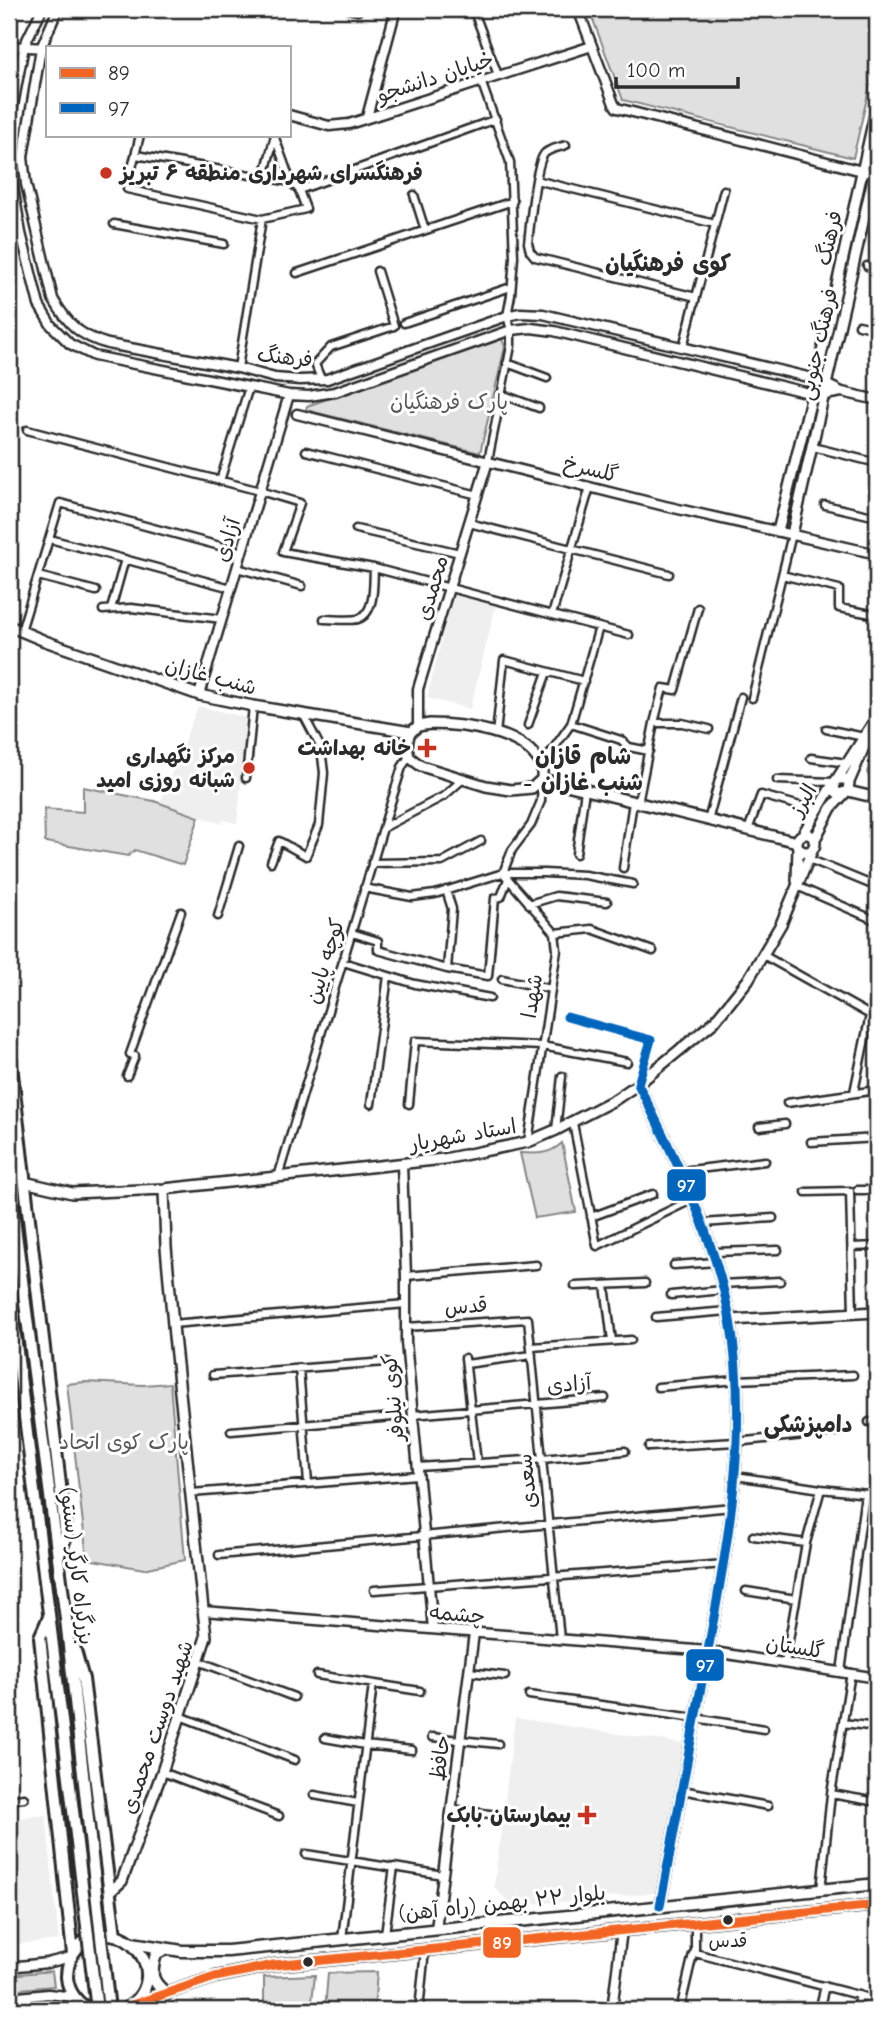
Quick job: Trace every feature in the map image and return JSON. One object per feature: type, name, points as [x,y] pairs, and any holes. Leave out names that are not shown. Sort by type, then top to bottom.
[{"type":"highway","points":[[9,1048],[66,1536],[58,1560]]},
{"type":"highway","name":"بزرگراه کارگر (سنتو)","points":[[9,1180],[58,1560],[110,2010]]},
{"type":"highway","name":"بزرگراه کارگر (سنتو)","points":[[9,1286],[50,1614],[94,2010]]},
{"type":"highway","points":[[50,1614],[40,1637],[72,1955]]},
{"type":"highway","points":[[65,1619],[83,1679],[115,1935]]},
{"type":"highway","points":[[65,1886],[79,1899],[103,1897],[110,1892]]},
{"type":"highway","points":[[94,2010],[77,2003],[67,1978],[68,1965],[81,1944],[91,1937],[103,1934],[115,1935],[132,1942],[146,1962],[146,1986],[140,1997],[128,2008]]},
{"type":"main road","name":"فرهنگ","points":[[778,531],[813,394],[877,105]]},
{"type":"main road","name":"فرهنگ جنوبی","points":[[792,534],[877,161]]},
{"type":"main road","name":"شنب غازان","points":[[9,626],[199,695],[303,714],[414,729],[430,724],[456,724],[512,739],[531,751],[542,765]]},
{"type":"main road","name":"البرز","points":[[799,841],[877,716]]},
{"type":"main road","name":"البرز","points":[[814,844],[831,808],[848,788],[877,716]]},
{"type":"main road","points":[[414,729],[409,734],[407,747],[410,757],[421,766],[486,786],[512,790],[532,788],[542,779],[542,765]]},
{"type":"main road","points":[[542,779],[799,841],[806,851],[811,850],[814,844],[808,834],[799,841]]},
{"type":"main road","points":[[848,788],[846,779],[835,781],[835,791],[848,788],[873,797]]},
{"type":"main road","name":"استاد شهریار","points":[[797,886],[799,841]]},
{"type":"main road","name":"استاد شهریار","points":[[24,1182],[72,1193],[164,1189],[402,1164],[444,1159],[528,1142],[573,1123],[638,1084],[714,1022],[748,980],[781,924],[814,844]]},
{"type":"main road","points":[[638,1084],[682,1171],[703,1223],[729,1315],[737,1380],[736,1476],[724,1564],[660,1906]]},
{"type":"main road","name":"شهید دوست محمدی","points":[[110,1892],[122,1881],[162,1772],[206,1637],[173,1324],[164,1189]]},
{"type":"main road","points":[[729,1315],[877,1312]]},
{"type":"main road","name":"بلوار ۲۲ بهمن (راه آهن)","points":[[132,1942],[182,1951],[228,1951],[877,1884]]},
{"type":"main road","name":"بلوار ۲۲ بهمن (راه آهن)","points":[[128,2008],[215,1978],[274,1965],[877,1905]]},
{"type":"main road","points":[[165,1948],[156,1954],[152,1974],[155,1984],[167,1994]]},
{"type":"street","points":[[9,127],[24,46],[41,9]]},
{"type":"street","name":"فرهنگ","points":[[58,9],[44,48],[23,157],[26,184],[52,299],[75,330],[92,340],[238,368],[275,378],[327,379],[507,316],[520,313],[543,314],[816,379],[842,392]]},
{"type":"street","points":[[348,9],[358,11]]},
{"type":"street","points":[[367,117],[396,9]]},
{"type":"street","points":[[473,9],[498,75]]},
{"type":"street","points":[[578,9],[617,108],[874,174]]},
{"type":"street","points":[[9,46],[44,48]]},
{"type":"street","name":"خیابان دانشجو","points":[[290,115],[337,127],[592,46]]},
{"type":"street","points":[[481,81],[510,162],[513,201],[514,257],[507,316],[511,330],[511,346],[488,461]]},
{"type":"street","points":[[299,190],[496,120]]},
{"type":"street","points":[[140,136],[127,189],[262,219],[306,209],[299,190],[291,182],[274,136]]},
{"type":"street","points":[[264,177],[274,136]]},
{"type":"street","points":[[566,145],[542,156],[536,180],[528,243],[535,257],[696,297]]},
{"type":"street","points":[[136,155],[291,182]]},
{"type":"street","name":"فرهنگ","points":[[9,164],[21,233],[39,305],[51,325],[70,344],[94,356],[289,395],[309,396],[335,392],[511,330],[531,328],[554,331],[813,394],[842,392]]},
{"type":"street","points":[[536,180],[715,224]]},
{"type":"street","points":[[683,347],[724,190]]},
{"type":"street","points":[[414,195],[425,230]]},
{"type":"street","points":[[297,273],[513,201]]},
{"type":"street","points":[[238,368],[262,219]]},
{"type":"street","points":[[114,224],[224,244]]},
{"type":"street","points":[[867,265],[877,268]]},
{"type":"street","points":[[321,379],[315,364],[331,346],[394,326],[377,271]]},
{"type":"street","points":[[404,323],[512,287]]},
{"type":"street","points":[[859,324],[877,329]]},
{"type":"street","points":[[637,351],[640,337]]},
{"type":"street","points":[[86,353],[92,340]]},
{"type":"street","points":[[508,363],[547,377]]},
{"type":"street","points":[[220,481],[249,387]]},
{"type":"street","points":[[842,392],[877,400]]},
{"type":"street","points":[[501,394],[539,408]]},
{"type":"street","name":"آزادی","points":[[199,695],[289,395]]},
{"type":"street","name":"گلسرخ","points":[[297,414],[590,487],[877,554]]},
{"type":"street","points":[[27,430],[299,503],[284,552],[374,568],[629,635]]},
{"type":"street","points":[[813,447],[877,463]]},
{"type":"street","points":[[306,451],[478,495]]},
{"type":"street","name":"محمدی","points":[[414,729],[418,689],[488,461]]},
{"type":"street","points":[[552,615],[590,487]]},
{"type":"street","points":[[21,631],[60,503],[242,552]]},
{"type":"street","points":[[825,505],[877,517]]},
{"type":"street","points":[[469,523],[669,575]]},
{"type":"street","points":[[356,529],[460,553]]},
{"type":"street","points":[[752,698],[792,534]]},
{"type":"street","points":[[50,539],[231,588]]},
{"type":"street","points":[[125,559],[107,609],[131,607],[222,619]]},
{"type":"street","points":[[237,568],[302,586]]},
{"type":"street","points":[[324,619],[358,619],[363,615],[371,606],[374,568]]},
{"type":"street","points":[[782,575],[839,589],[839,608],[877,615]]},
{"type":"street","points":[[38,576],[96,591]]},
{"type":"street","points":[[623,868],[663,688],[675,690],[698,608]]},
{"type":"street","points":[[542,765],[571,724],[600,627]]},
{"type":"street","points":[[496,734],[504,660],[584,681]]},
{"type":"street","points":[[528,725],[547,672]]},
{"type":"street","points":[[708,821],[741,697]]},
{"type":"street","points":[[246,778],[253,706]]},
{"type":"street","points":[[271,862],[279,841],[306,856],[319,825],[324,773],[321,748],[303,714]]},
{"type":"street","points":[[654,723],[682,723],[709,729]]},
{"type":"street","points":[[571,724],[621,740],[629,747],[649,751]]},
{"type":"street","points":[[826,729],[864,737]]},
{"type":"street","name":"کوچه پایین","points":[[278,1177],[402,767],[410,757]]},
{"type":"street","points":[[811,758],[847,763]]},
{"type":"street","points":[[383,828],[444,796],[462,779]]},
{"type":"street","points":[[352,933],[378,941],[378,950],[447,969],[488,976],[495,898],[501,897],[512,850],[531,825],[541,801],[542,779]]},
{"type":"street","points":[[776,779],[835,781]]},
{"type":"street","points":[[576,854],[584,790]]},
{"type":"street","points":[[748,830],[761,795],[818,811]]},
{"type":"street","points":[[372,863],[442,862],[481,841]]},
{"type":"street","points":[[218,916],[239,846]]},
{"type":"street","points":[[809,859],[877,887]]},
{"type":"street","points":[[364,888],[412,897],[435,894],[505,876],[585,875],[633,884]]},
{"type":"street","points":[[505,876],[555,933],[592,929],[653,951]]},
{"type":"street","points":[[797,886],[877,921]]},
{"type":"street","points":[[446,890],[452,909],[447,969]]},
{"type":"street","points":[[529,904],[556,896],[607,902]]},
{"type":"street","points":[[127,1076],[135,1056],[130,1054],[181,912]]},
{"type":"street","name":"شهدا","points":[[528,1142],[557,950],[555,933]]},
{"type":"street","points":[[763,955],[870,1015],[854,1092]]},
{"type":"street","points":[[343,962],[415,984],[490,998]]},
{"type":"street","points":[[371,1104],[388,976]]},
{"type":"street","points":[[502,979],[551,989]]},
{"type":"street","points":[[568,1017],[651,1040],[638,1084]]},
{"type":"street","points":[[409,1104],[415,1041],[542,1046],[627,1062]]},
{"type":"street","points":[[556,1130],[562,1076]]},
{"type":"street","points":[[787,1103],[877,1090]]},
{"type":"street","points":[[573,1123],[597,1245],[693,1199]]},
{"type":"street","points":[[759,1127],[785,1125]]},
{"type":"street","points":[[811,1142],[877,1138]]},
{"type":"street","points":[[682,1171],[765,1161]]},
{"type":"street","name":"کوی نیلوفر","points":[[402,1164],[406,1327],[433,1629]]},
{"type":"street","points":[[857,1190],[877,1190]]},
{"type":"street","points":[[806,1192],[850,1191],[853,1314]]},
{"type":"street","points":[[591,1217],[653,1194]]},
{"type":"street","points":[[703,1223],[773,1218]]},
{"type":"street","points":[[852,1247],[877,1246]]},
{"type":"street","points":[[674,1265],[714,1257],[778,1250]]},
{"type":"street","points":[[406,1276],[536,1265]]},
{"type":"street","points":[[671,1295],[780,1281]]},
{"type":"street","points":[[575,1286],[645,1283]]},
{"type":"street","points":[[605,1285],[612,1341]]},
{"type":"street","points":[[173,1324],[406,1304]]},
{"type":"street","points":[[656,1317],[729,1315]]},
{"type":"street","name":"قدس","points":[[406,1327],[528,1319]]},
{"type":"street","name":"سعدی","points":[[528,1319],[560,1639]]},
{"type":"street","points":[[531,1347],[631,1340]]},
{"type":"street","points":[[477,1463],[465,1361],[532,1355]]},
{"type":"street","points":[[213,1375],[386,1362]]},
{"type":"street","points":[[299,1368],[308,1483]]},
{"type":"street","points":[[658,1387],[737,1380],[853,1375]]},
{"type":"street","name":"آزادی","points":[[413,1415],[605,1398]]},
{"type":"street","points":[[231,1431],[393,1417]]},
{"type":"street","points":[[869,1422],[877,1423]]},
{"type":"street","points":[[649,1447],[736,1442],[843,1431]]},
{"type":"street","points":[[191,1493],[308,1483],[477,1463],[625,1451]]},
{"type":"street","points":[[736,1476],[877,1495]]},
{"type":"street","points":[[785,1663],[806,1543],[821,1489]]},
{"type":"street","points":[[841,1672],[865,1494]]},
{"type":"street","points":[[219,1555],[732,1507]]},
{"type":"street","points":[[753,1536],[806,1543]]},
{"type":"street","points":[[374,1590],[724,1564]]},
{"type":"street","points":[[746,1591],[796,1599]]},
{"type":"street","name":"چشمه","points":[[203,1611],[708,1651]]},
{"type":"street","name":"حافظ","points":[[436,1929],[474,1633]]},
{"type":"street","name":"گلستان","points":[[708,1651],[877,1678]]},
{"type":"street","points":[[198,1661],[294,1697]]},
{"type":"street","points":[[469,1672],[505,1676]]},
{"type":"street","points":[[821,1889],[831,1794],[851,1674]]},
{"type":"street","points":[[317,1675],[420,1691]]},
{"type":"street","points":[[342,1939],[373,1684]]},
{"type":"street","points":[[529,1695],[764,1729]]},
{"type":"street","points":[[180,1716],[295,1760]]},
{"type":"street","points":[[843,1723],[877,1727]]},
{"type":"street","points":[[432,1737],[498,1744]]},
{"type":"street","points":[[325,1738],[412,1750]]},
{"type":"street","points":[[162,1772],[279,1816]]},
{"type":"street","points":[[682,1790],[768,1806]]},
{"type":"street","points":[[831,1794],[877,1802]]},
{"type":"street","points":[[314,1795],[358,1803]]},
{"type":"street","points":[[9,1800],[24,1798]]},
{"type":"street","points":[[451,1809],[497,1815]]},
{"type":"street","points":[[306,1854],[443,1875]]},
{"type":"street","points":[[384,1934],[392,1867]]},
{"type":"street","points":[[680,2010],[695,1953],[695,1923]]},
{"type":"street","points":[[612,2010],[622,1930]]},
{"type":"street","points":[[419,2010],[425,1950]]},
{"type":"street","points":[[695,1953],[877,2000]]},
{"type":"street","points":[[9,1967],[47,1963],[72,1955]]},
{"type":"street","points":[[819,2010],[825,1986]]},
{"type":"street","points":[[9,1998],[48,1994],[77,2003]]},
{"type":"street","points":[[856,2010],[859,1995]]},
{"type":"shaded area","points":[[453,595],[496,606],[470,709],[427,698]]},
{"type":"shaded area","points":[[198,706],[248,718],[237,823],[222,820],[223,824],[160,803]]},
{"type":"shaded area","points":[[9,1525],[19,1612],[9,1613]]},
{"type":"shaded area","name":"بیمارستان بابک","points":[[515,1718],[685,1744],[656,1893],[512,1906],[494,1887]]},
{"type":"shaded area","points":[[46,1815],[59,1940],[9,1945],[9,1819]]},
{"type":"green space","points":[[589,9],[876,9],[877,55],[853,158],[623,100]]},
{"type":"green space","name":"پارک فرهنگیان","points":[[502,339],[505,347],[480,453],[306,410],[307,406]]},
{"type":"green space","points":[[877,750],[877,793],[867,772]]},
{"type":"green space","points":[[83,787],[154,801],[199,817],[183,865],[135,850],[128,856],[45,842],[44,809],[83,812]]},
{"type":"green space","points":[[562,1143],[576,1212],[535,1218],[520,1153],[547,1152]]},
{"type":"green space","name":"پارک کوی اتحاد","points":[[85,1382],[143,1385],[170,1383],[185,1560],[144,1569],[87,1559],[67,1384]]},
{"type":"green space","points":[[52,1971],[54,1986],[9,1990],[9,1975]]},
{"type":"green space","points":[[377,1972],[374,2010],[325,2010],[328,1973]]},
{"type":"green space","points":[[315,1975],[311,2010],[264,2010],[264,1977]]},
{"type":"transit line","name":"97","points":[[567,1017],[651,1040],[638,1084],[693,1199],[715,1258],[730,1320],[736,1362],[738,1405],[734,1489],[722,1573],[660,1906]]},
{"type":"transit line","name":"89","points":[[132,2005],[215,1977],[274,1965],[877,1905]]},
{"type":"place","name":"فرهنگسرای شهرداری منطقه ۶ تبریز","points":[[106,173]]},
{"type":"place","name":"خانه بهداشت","points":[[427,748]]},
{"type":"place","name":"مرکز نگهداری شبانه روزی امید","points":[[249,768]]},
{"type":"place","name":"بیمارستان بابک","points":[[587,1815]]},
{"type":"place","name":"قدس","points":[[728,1920]]},
{"type":"district","name":"کوی فرهنگیان","points":[[668,263]]},
{"type":"district","name":"شام قازان - شنب غازان","points":[[583,769]]},
{"type":"district","name":"دامپزشکی","points":[[808,1424]]}]
